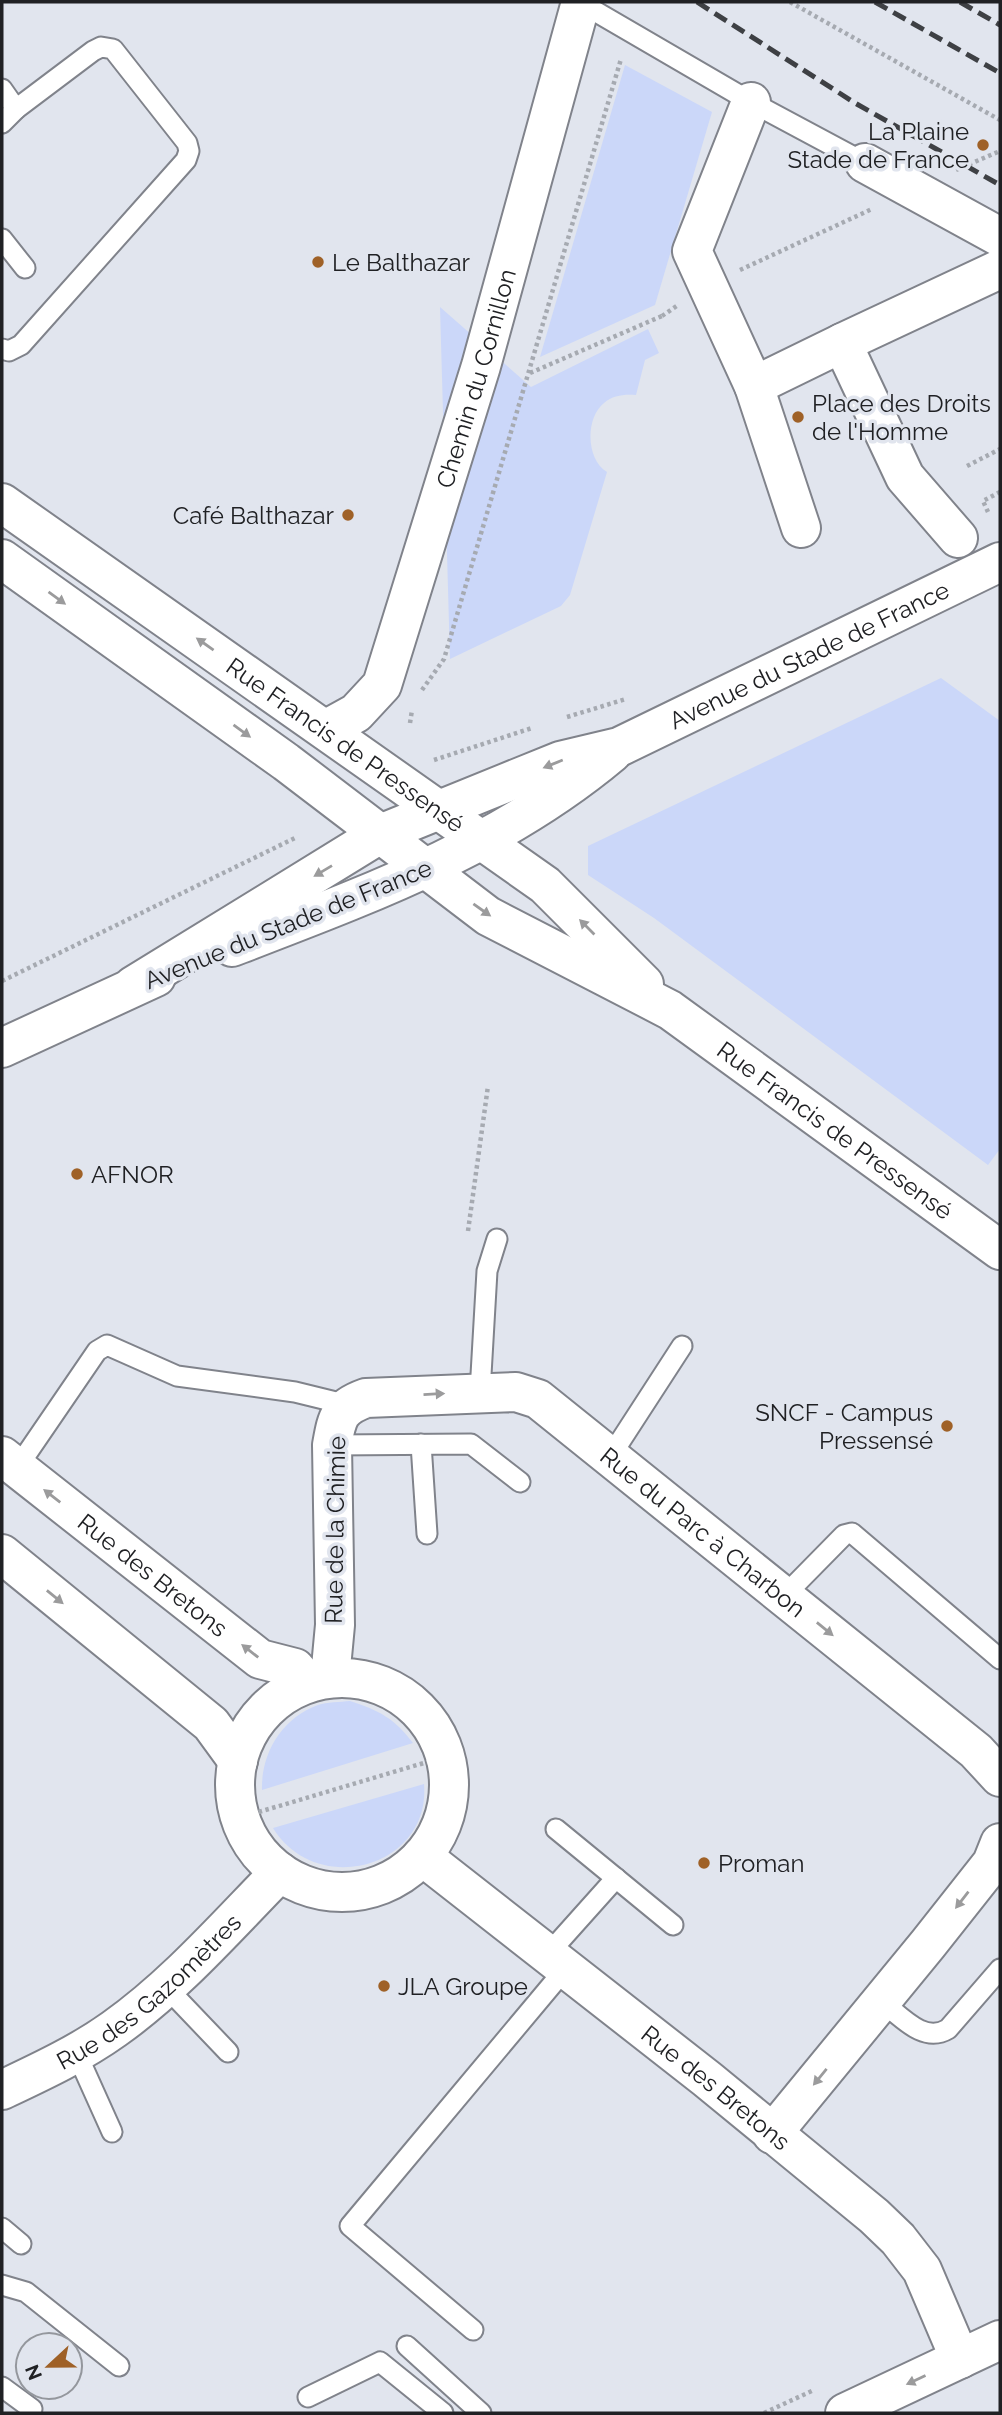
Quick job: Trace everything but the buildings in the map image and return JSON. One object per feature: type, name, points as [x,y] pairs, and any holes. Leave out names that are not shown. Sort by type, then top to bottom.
[{"type":"street","name":"Chemin du Cornillon","points":[[327,729],[356,713],[382,685],[481,366],[581,2]]},
{"type":"street","points":[[751,102],[692,251],[754,386],[801,527]]},
{"type":"street","points":[[865,163],[1000,237]]},
{"type":"street","points":[[754,386],[1000,269]]},
{"type":"street","points":[[842,343],[905,477],[958,538]]},
{"type":"street","name":"Rue Francis de Pressensé","points":[[2,503],[327,729],[545,886],[670,1010]]},
{"type":"street","name":"Rue Francis de Pressensé","points":[[2,559],[380,834],[488,916],[670,1010],[1000,1250]]},
{"type":"street","name":"Avenue du Stade de France","points":[[133,986],[380,834],[560,761],[619,747],[1000,562]]},
{"type":"street","name":"Avenue du Stade de France","points":[[2,1048],[133,986],[427,870],[483,841],[571,787],[619,747]]},
{"type":"street","name":"Rue du Parc à Charbon","points":[[357,1401],[480,1392],[516,1392],[538,1399],[976,1751],[1000,1777]]},
{"type":"street","name":"Rue de la Chimie","points":[[319,1680],[335,1625],[332,1445],[337,1419],[357,1401]]},
{"type":"street","name":"Rue des Bretons","points":[[7,1471],[260,1659],[295,1668],[319,1680]]},
{"type":"street","points":[[2,1554],[211,1724],[238,1761]]},
{"type":"street","points":[[319,1680],[368,1680],[402,1695],[429,1721],[447,1756],[449,1790],[441,1826],[422,1856],[391,1879],[354,1891],[328,1891],[303,1884],[280,1872],[250,1839],[240,1818],[235,1790],[238,1761],[251,1728],[276,1700],[319,1680]]},
{"type":"street","points":[[772,2134],[992,1863],[1000,1843]]},
{"type":"street","name":"Rue des Bretons","points":[[422,1856],[557,1961],[898,2239],[922,2270],[960,2359]]},
{"type":"street","name":"Rue des Gazomètres","points":[[2,2091],[114,2029],[165,1986],[280,1872]]},
{"type":"street","points":[[845,2413],[1000,2340]]},
{"type":"lane","points":[[581,2],[751,102],[865,163]]},
{"type":"lane","points":[[2,123],[16,109],[93,51],[101,47],[113,48],[187,143],[189,151],[186,160],[21,345],[9,351],[2,349]]},
{"type":"lane","points":[[2,89],[16,109]]},
{"type":"lane","points":[[2,239],[25,268]]},
{"type":"lane","points":[[480,1392],[487,1271],[497,1239]]},
{"type":"lane","points":[[7,1471],[97,1351],[107,1345],[177,1376],[357,1401]]},
{"type":"lane","points":[[610,1457],[682,1346]]},
{"type":"lane","points":[[421,1444],[428,1534]]},
{"type":"lane","points":[[332,1445],[471,1444],[520,1482]]},
{"type":"lane","points":[[784,1596],[844,1535],[852,1533],[1000,1659]]},
{"type":"lane","points":[[556,1829],[673,1925]]},
{"type":"lane","points":[[473,2330],[350,2226],[557,1961],[616,1878]]},
{"type":"lane","points":[[881,2001],[924,2034],[939,2034],[948,2029],[1000,1969]]},
{"type":"lane","points":[[165,1986],[228,2052]]},
{"type":"lane","points":[[76,2052],[112,2133]]},
{"type":"lane","points":[[2,2228],[21,2244]]},
{"type":"lane","points":[[2,2285],[26,2292],[119,2366]]},
{"type":"lane","points":[[407,2346],[481,2413]]},
{"type":"lane","points":[[308,2397],[380,2362],[443,2413]]},
{"type":"lane","points":[[2,2387],[32,2409]]},
{"type":"path","points":[[790,2],[1000,120]]},
{"type":"path","points":[[420,693],[444,659],[530,373],[628,31]]},
{"type":"path","points":[[965,166],[1000,151]]},
{"type":"path","points":[[734,273],[846,222]]},
{"type":"path","points":[[530,373],[662,316]]},
{"type":"path","points":[[967,466],[1000,449]]},
{"type":"path","points":[[983,501],[1000,492]]},
{"type":"path","points":[[410,723],[414,702]]},
{"type":"path","points":[[251,1814],[434,1759]]},
{"type":"shaded area","points":[[625,65],[712,112],[655,305],[540,357]]},
{"type":"shaded area","points":[[440,307],[531,387],[648,329],[659,353],[645,360],[636,395],[611,398],[598,410],[594,418],[590,439],[592,449],[600,466],[607,472],[570,595],[561,606],[450,659]]},
{"type":"shaded area","points":[[941,678],[1000,721],[1000,1149],[988,1165],[654,918],[588,875],[588,846]]},
{"type":"shaded area","points":[[350,1701],[386,1716],[413,1743],[262,1790],[265,1763],[276,1738],[284,1728],[305,1711],[318,1705]]},
{"type":"shaded area","points":[[424,1784],[421,1813],[410,1836],[391,1853],[368,1864],[342,1867],[316,1863],[292,1850],[273,1828]]},
{"type":"railway","points":[[697,2],[855,103],[1000,185]]},
{"type":"railway","points":[[875,2],[1000,73]]},
{"type":"railway","points":[[960,2],[1000,25]]},
{"type":"place","name":"La Plaine Stade de France","points":[[983,145]]},
{"type":"place","name":"Le Balthazar","points":[[318,262]]},
{"type":"place","name":"Place des Droits de l'Homme","points":[[798,417]]},
{"type":"place","name":"Café Balthazar","points":[[348,515]]},
{"type":"place","name":"AFNOR","points":[[77,1174]]},
{"type":"place","name":"SNCF - Campus Pressensé","points":[[947,1426]]},
{"type":"place","name":"Proman","points":[[704,1863]]},
{"type":"place","name":"JLA Groupe","points":[[384,1986]]}]
